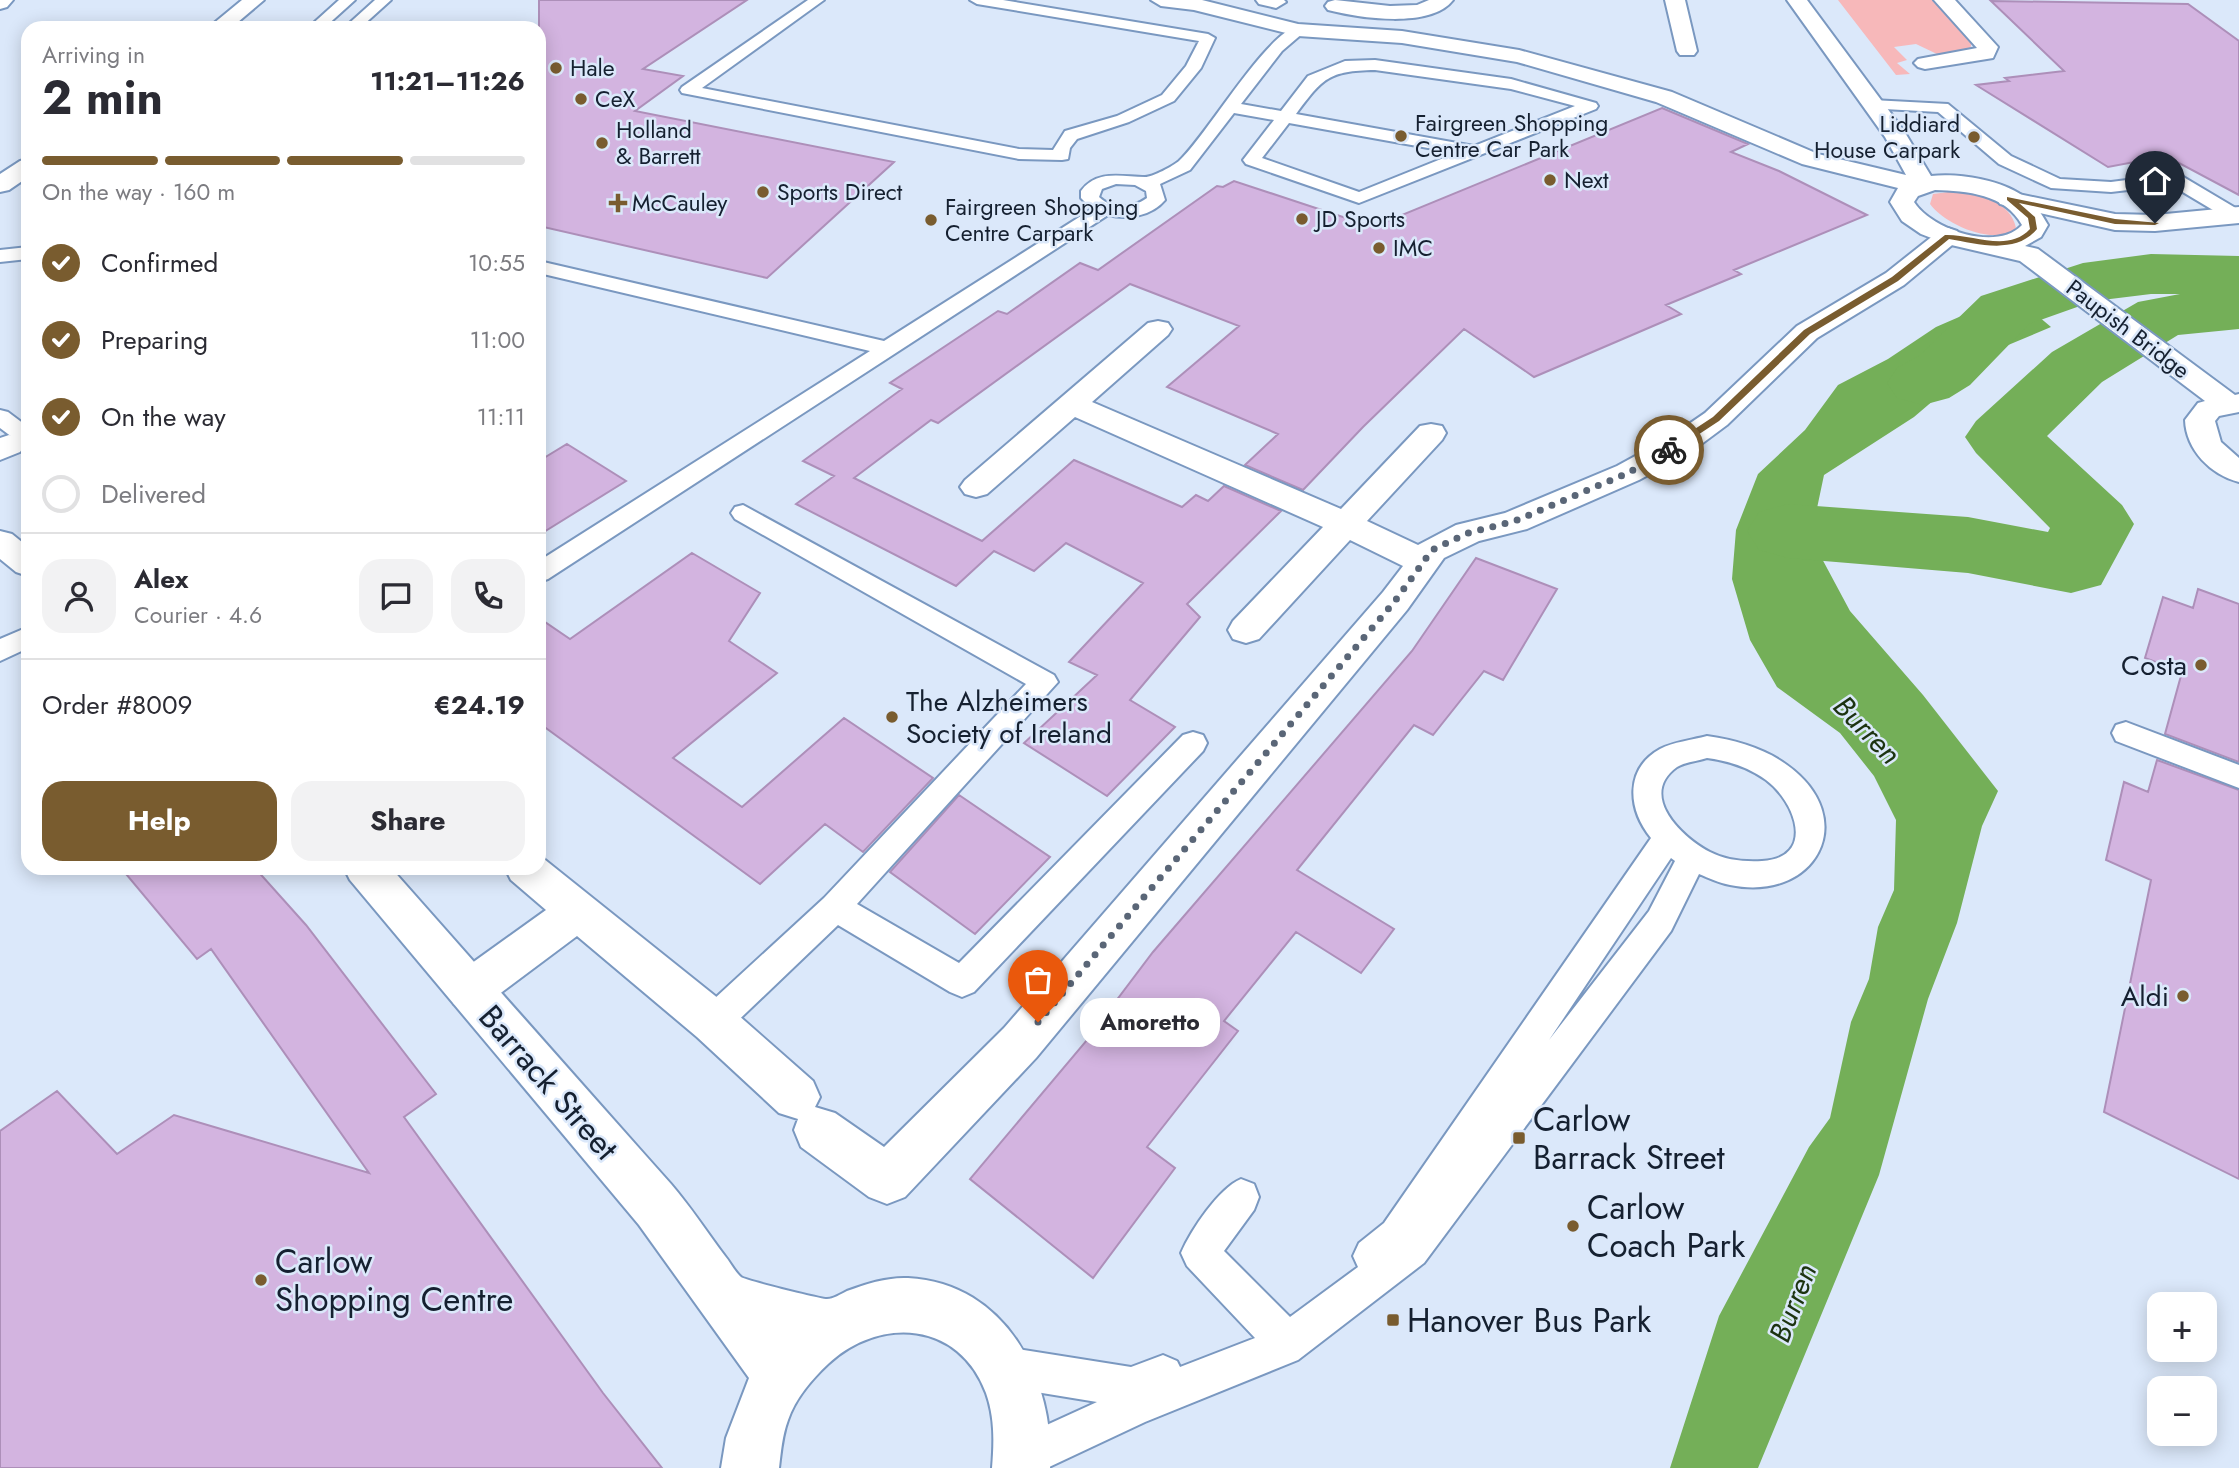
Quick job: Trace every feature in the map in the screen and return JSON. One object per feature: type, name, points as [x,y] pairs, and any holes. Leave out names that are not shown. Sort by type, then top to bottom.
[{"type":"street","points":[[227,21],[254,0]]},
{"type":"street","points":[[1161,0],[1208,7],[1298,30],[1402,37],[1531,59],[1664,97],[1837,168],[1920,185],[1964,185],[2009,199],[2115,222],[2155,223],[2236,215]]},
{"type":"street","points":[[1335,6],[1407,12],[1426,9],[1443,0]]},
{"type":"street","points":[[1675,0],[1687,51]]},
{"type":"street","points":[[1797,0],[1896,136],[1920,185]]},
{"type":"street","points":[[1925,63],[1974,58],[1986,54],[1988,47],[1944,0]]},
{"type":"street","points":[[1896,136],[1964,185]]},
{"type":"street","name":"Paupish Bridge","points":[[1837,168],[1903,209],[1913,219],[1948,236],[1988,244],[2031,239],[2199,383],[2233,403]]},
{"type":"street","points":[[0,185],[21,171]]},
{"type":"street","points":[[1903,209],[1901,200],[1905,192],[1920,185]]},
{"type":"street","points":[[2009,199],[2032,217],[2031,239],[2115,222]]},
{"type":"street","points":[[534,875],[713,1022],[807,1114],[887,1179],[1020,1043],[1395,601],[1432,550],[1468,533],[1515,521],[1628,473],[1681,444],[1716,419],[1807,332],[1895,279],[1948,236]]},
{"type":"street","points":[[975,487],[1158,329]]},
{"type":"street","points":[[2233,403],[2209,409],[2200,420],[2200,434],[2210,450],[2239,472]]},
{"type":"street","points":[[1072,404],[1345,524],[1424,562]]},
{"type":"street","points":[[1246,629],[1431,433]]},
{"type":"street","points":[[0,542],[21,558]]},
{"type":"street","name":"Barrack Street","points":[[371,875],[657,1207],[780,1376]]},
{"type":"street","points":[[470,990],[578,911]]},
{"type":"street","points":[[728,1301],[831,1327]]},
{"type":"street","points":[[750,1468],[750,1454],[761,1413],[780,1376],[803,1348],[831,1327],[869,1310],[908,1305],[946,1315],[979,1335],[1005,1367],[1020,1408],[1021,1463]]},
{"type":"lane","points":[[323,21],[348,0]]},
{"type":"lane","points":[[359,21],[384,0]]},
{"type":"lane","points":[[817,0],[688,90],[1019,154],[1062,155],[1096,185]]},
{"type":"lane","points":[[977,0],[1208,38],[1193,68],[1168,98],[1123,119],[1071,135],[1062,147],[1062,155]]},
{"type":"lane","points":[[1147,183],[1157,194],[1150,205],[1129,212],[1105,209],[1090,198],[1090,191],[1096,185],[1115,179],[1147,183],[1184,166],[1277,48],[1298,30]]},
{"type":"lane","points":[[1375,65],[1496,80],[1561,95],[1590,106],[1359,198],[1252,160],[1282,118],[1314,79],[1345,66],[1375,65]]},
{"type":"lane","points":[[1872,105],[1942,107],[2005,160],[2057,184],[2111,187],[2174,179],[2236,215]]},
{"type":"lane","points":[[1229,107],[1474,151]]},
{"type":"lane","points":[[546,569],[1105,209]]},
{"type":"lane","points":[[0,256],[21,254]]},
{"type":"lane","points":[[546,269],[886,348]]},
{"type":"lane","points":[[713,1022],[835,906],[1044,682],[743,513]]},
{"type":"lane","points":[[0,651],[21,640]]},
{"type":"lane","points":[[2126,733],[2239,777]]},
{"type":"lane","points":[[835,906],[962,982],[1193,743]]},
{"type":"lane","points":[[1707,747],[1734,751],[1752,758],[1786,779],[1803,800],[1812,822],[1810,844],[1799,861],[1778,872],[1751,876],[1721,871],[1680,849],[1652,818],[1645,796],[1648,775],[1661,760],[1681,750],[1707,747]]},
{"type":"lane","points":[[1021,1463],[1133,1406],[1280,1339],[1411,1250],[1660,921],[1680,849]]},
{"type":"lane","points":[[1241,1197],[1200,1253],[1280,1339]]},
{"type":"lane","points":[[1005,1367],[1131,1387],[1280,1339]]},
{"type":"shaded area","points":[[1838,0],[1932,0],[1972,41],[1970,50],[1937,54],[1916,44],[1894,47],[1907,60],[1897,63],[1910,74],[1896,75]]},
{"type":"shaded area","points":[[1956,191],[1993,200],[2008,212],[2016,228],[1996,235],[1983,234],[1970,231],[1946,219],[1930,204],[1933,194]]},
{"type":"water","points":[[2122,265],[2239,266],[2239,290],[2128,292],[2097,269]]},
{"type":"water","points":[[2012,294],[2051,327],[1989,353],[1914,417],[1824,475],[1816,513],[1820,555],[1850,611],[1923,695],[1998,791],[1982,826],[1957,923],[1928,999],[1879,1175],[1758,1468],[1670,1468],[1719,1316],[1809,1147],[1830,1118],[1851,1022],[1869,979],[1878,927],[1894,890],[1896,820],[1874,776],[1840,733],[1777,687],[1750,640],[1732,579],[1736,530],[1758,474],[1805,430],[1838,385],[1888,359],[1936,327]]},
{"type":"building","points":[[539,0],[747,0],[643,69],[683,76],[635,111],[894,162],[767,278],[546,228],[546,21],[539,21]]},
{"type":"building","points":[[1991,1],[2188,4],[2239,41],[2239,195],[2166,156],[2108,167],[1976,85],[2009,81],[2005,78],[2064,71]]},
{"type":"building","points":[[1662,108],[1748,144],[1731,152],[1779,171],[1867,215],[1734,270],[1741,274],[1666,305],[1681,314],[1534,377],[1464,329],[1363,427],[1303,490],[1245,465],[1278,434],[1167,387],[1239,326],[1130,284],[938,423],[931,420],[854,478],[982,541],[1074,460],[1182,507],[1196,495],[1208,501],[1224,486],[1281,511],[1187,604],[1200,617],[1130,700],[1175,727],[1107,796],[1024,743],[1097,675],[1069,662],[1143,583],[1066,543],[1034,571],[994,551],[956,586],[796,504],[834,476],[803,461],[902,389],[890,383],[998,311],[1007,314],[1080,263],[1098,270],[1217,186],[1223,187],[1234,181],[1373,227]]},
{"type":"building","points":[[567,444],[626,481],[546,531],[546,457]]},
{"type":"building","name":"The Alzheimers Society of Ireland","points":[[692,553],[760,593],[729,641],[777,673],[673,758],[742,807],[844,718],[933,778],[863,852],[825,824],[760,884],[546,728],[546,623],[570,639]]},
{"type":"building","points":[[1476,558],[1557,589],[1503,680],[1484,671],[1433,735],[1414,725],[1297,870],[1394,929],[1361,973],[1296,932],[1224,1021],[1238,1031],[1147,1147],[1175,1168],[1093,1278],[970,1179],[1119,1002],[1116,1001],[1153,952],[1412,651]]},
{"type":"building","name":"Costa","points":[[2198,589],[2239,604],[2239,762],[2165,734],[2182,672],[2145,658],[2163,597],[2193,608]]},
{"type":"building","name":"Aldi","points":[[2157,760],[2239,790],[2239,1179],[2104,1112],[2151,880],[2106,860],[2124,782],[2148,792]]},
{"type":"building","points":[[959,795],[1050,857],[975,934],[890,872]]},
{"type":"building","name":"Carlow Shopping Centre","points":[[127,875],[261,875],[306,925],[436,1094],[404,1117],[603,1393],[662,1468],[0,1468],[0,1131],[57,1091],[117,1154],[174,1115],[369,1173],[211,949],[197,959]]},
{"type":"waterway","name":"Burren","points":[[1923,383],[1945,370],[2005,310],[2083,283],[2151,274],[2239,276]]},
{"type":"waterway","points":[[1788,531],[1968,545],[2071,565],[2093,524],[2003,437],[2077,367],[2162,316],[2231,311]]},
{"type":"way so far","points":[[1038,1022],[1395,601],[1432,550],[1468,533],[1515,521],[1628,473],[1669,450]]},
{"type":"place","name":"Hale","points":[[556,68]]},
{"type":"place","name":"CeX","points":[[581,99]]},
{"type":"place","name":"Fairgreen Shopping Centre Car Park","points":[[1401,136]]},
{"type":"place","name":"Liddiard House Carpark","points":[[1974,137]]},
{"type":"place","name":"Holland & Barrett","points":[[602,143]]},
{"type":"place","name":"Next","points":[[1550,180]]},
{"type":"place","name":"Sports Direct","points":[[763,192]]},
{"type":"place","name":"McCauley","points":[[618,203]]},
{"type":"place","name":"JD Sports","points":[[1302,219]]},
{"type":"place","name":"Fairgreen Shopping Centre Carpark","points":[[931,220]]},
{"type":"place","name":"IMC","points":[[1379,248]]},
{"type":"place","name":"Costa","points":[[2201,665]]},
{"type":"place","name":"The Alzheimers Society of Ireland","points":[[892,717]]},
{"type":"place","name":"Aldi","points":[[2183,996]]},
{"type":"place","name":"Amoretto","points":[[1038,1022]]},
{"type":"place","name":"Carlow Barrack Street","points":[[1519,1138]]},
{"type":"place","name":"Carlow Coach Park","points":[[1573,1226]]},
{"type":"place","name":"Carlow Shopping Centre","points":[[261,1280]]},
{"type":"place","name":"Hanover Bus Park","points":[[1393,1320]]},
{"type":"route","points":[[1669,450],[1716,419],[1807,332],[1895,279],[1948,236],[1988,244],[2015,242],[2026,238],[2034,229],[2032,217],[2009,199],[2115,222],[2155,223]]}]
